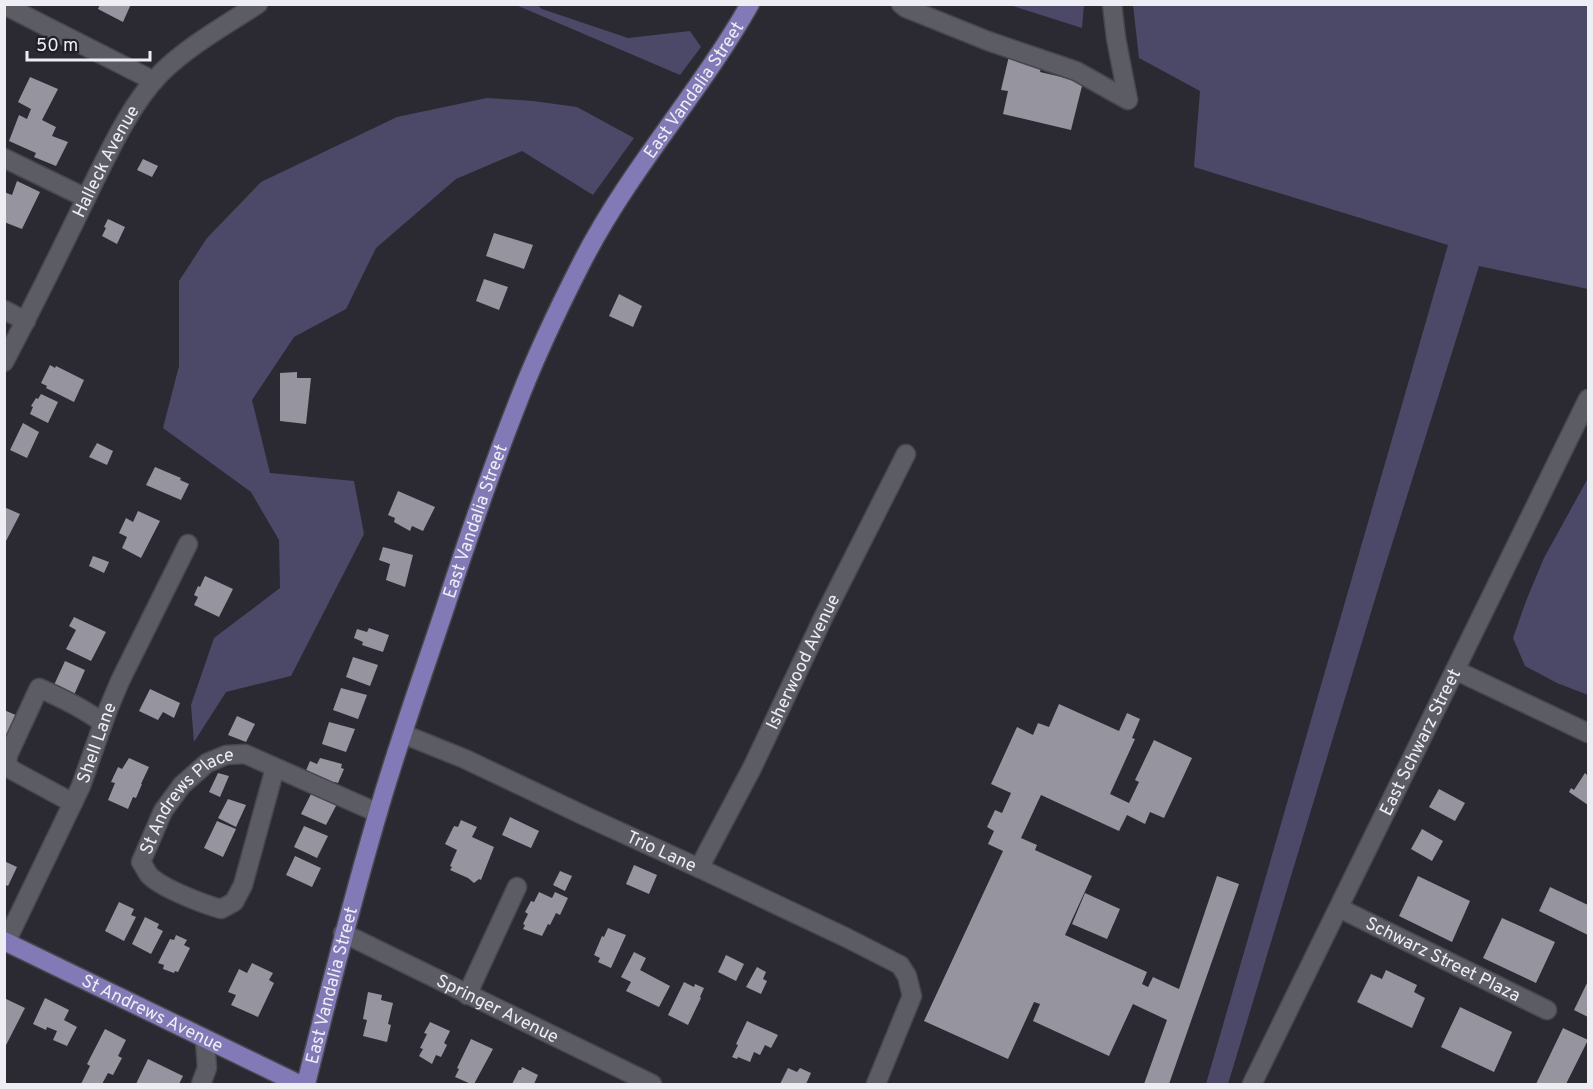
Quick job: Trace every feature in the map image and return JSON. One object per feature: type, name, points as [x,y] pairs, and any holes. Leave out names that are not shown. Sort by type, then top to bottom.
[{"type":"main road","name":"East Vandalia Street","points":[[306,1084],[344,933],[378,813],[456,573],[516,405],[551,323],[611,211],[710,68],[750,4]]},
{"type":"main road","name":"St Andrews Avenue","points":[[5,942],[299,1084]]},
{"type":"street","name":"Halleck Avenue","points":[[4,362],[132,112],[154,81],[179,58],[258,4]]},
{"type":"street","points":[[901,4],[988,41],[1076,71],[1128,100],[1112,4]]},
{"type":"street","points":[[4,5],[154,81]]},
{"type":"street","points":[[4,158],[86,198]]},
{"type":"street","points":[[4,310],[26,321]]},
{"type":"street","name":"East Schwarz Street","points":[[1252,1084],[1588,399]]},
{"type":"street","name":"Isherwood Avenue","points":[[699,868],[752,768],[824,616],[906,454]]},
{"type":"street","name":"Shell Lane","points":[[5,942],[81,786],[120,681],[188,544]]},
{"type":"street","points":[[1455,670],[1588,733]]},
{"type":"street","points":[[73,803],[12,770],[7,764],[8,755],[39,688],[89,712],[103,723]]},
{"type":"street","name":"Trio Lane","points":[[403,734],[465,759],[900,965],[907,976],[912,996],[876,1084]]},
{"type":"street","name":"St Andrews Place","points":[[275,768],[243,885],[234,902],[220,909],[202,904],[150,876],[141,862],[163,812],[182,785],[207,763],[226,755],[245,754],[378,813]]},
{"type":"street","points":[[467,994],[517,887]]},
{"type":"street","name":"Schwarz Street Plaza","points":[[1339,908],[1548,1010]]},
{"type":"street","name":"Springer Avenue","points":[[344,933],[652,1084]]},
{"type":"street","points":[[201,1084],[207,1068],[205,1039]]},
{"type":"shaded area","points":[[516,5],[537,5],[542,9],[628,38],[690,31],[701,47],[680,75]]},
{"type":"shaded area","points":[[1010,5],[1084,5],[1082,28]]},
{"type":"shaded area","points":[[1133,5],[1588,5],[1588,289],[1479,266],[1228,1084],[1206,1084],[1448,245],[1194,167],[1200,91],[1139,58]]},
{"type":"shaded area","points":[[487,98],[577,107],[634,138],[593,195],[522,151],[456,179],[376,248],[346,309],[294,337],[252,400],[270,473],[354,481],[364,534],[291,676],[226,692],[194,742],[191,705],[214,638],[280,588],[279,540],[251,492],[163,428],[179,366],[179,281],[207,238],[261,182],[397,117]]},
{"type":"shaded area","points":[[1588,478],[1588,695],[1557,683],[1525,666],[1513,638],[1544,558]]},
{"type":"building","points":[[100,4],[131,4],[123,22],[98,9]]},
{"type":"building","points":[[1009,56],[1042,64],[1040,72],[1083,82],[1071,130],[1003,114],[1008,91],[1001,90]]},
{"type":"building","points":[[30,77],[58,89],[42,120],[56,127],[52,136],[68,142],[56,166],[34,157],[36,153],[9,141],[19,115],[27,119],[31,109],[18,102]]},
{"type":"building","points":[[143,159],[158,166],[152,177],[137,170]]},
{"type":"building","points":[[17,181],[40,192],[22,229],[4,222],[4,192],[12,195]]},
{"type":"building","points":[[108,219],[125,227],[117,244],[102,236]]},
{"type":"building","points":[[494,233],[533,245],[524,269],[486,256]]},
{"type":"building","points":[[484,279],[508,287],[499,310],[476,301]]},
{"type":"building","points":[[619,294],[642,306],[633,327],[609,316]]},
{"type":"building","points":[[50,365],[84,380],[74,402],[46,388],[47,386],[41,383]]},
{"type":"building","points":[[297,372],[297,378],[311,378],[306,424],[280,421],[280,373]]},
{"type":"building","points":[[41,394],[58,402],[48,423],[30,414],[33,407],[31,406]]},
{"type":"building","points":[[23,423],[39,432],[27,458],[10,450]]},
{"type":"building","points":[[97,443],[113,451],[107,465],[89,457]]},
{"type":"building","points":[[155,467],[189,484],[181,500],[146,485]]},
{"type":"building","points":[[398,491],[435,507],[423,531],[412,526],[410,531],[394,522],[395,518],[388,515]]},
{"type":"building","points":[[4,507],[20,514],[6,541],[4,540]]},
{"type":"building","points":[[138,511],[160,521],[141,558],[122,548],[127,537],[119,533],[126,518],[133,522]]},
{"type":"building","points":[[383,547],[413,555],[405,587],[386,580],[390,564],[379,560]]},
{"type":"building","points":[[93,556],[109,562],[104,573],[89,566]]},
{"type":"building","points":[[205,576],[233,589],[219,617],[194,605],[198,597],[194,595]]},
{"type":"building","points":[[74,617],[106,632],[91,661],[66,649],[76,630],[69,626]]},
{"type":"building","points":[[369,628],[389,635],[383,652],[362,645],[363,642],[354,638],[357,629],[367,632]]},
{"type":"building","points":[[353,657],[378,665],[370,686],[346,677]]},
{"type":"building","points":[[65,661],[85,670],[74,695],[54,685]]},
{"type":"building","points":[[341,688],[367,695],[358,719],[333,710]]},
{"type":"building","points":[[150,689],[180,703],[174,718],[163,712],[158,720],[139,711]]},
{"type":"building","points":[[1059,704],[1119,731],[1127,713],[1140,719],[1132,738],[1135,739],[1110,794],[1129,803],[1139,782],[1135,780],[1154,740],[1192,758],[1164,818],[1150,812],[1145,824],[1127,815],[1119,831],[1041,795],[1021,838],[1037,845],[1035,850],[1092,876],[1065,935],[1147,972],[1142,984],[1148,987],[1153,977],[1179,989],[1217,876],[1239,884],[1169,1084],[1144,1084],[1167,1020],[1133,1004],[1109,1056],[1033,1021],[1040,1004],[1034,1002],[1008,1059],[924,1021],[1003,851],[988,844],[994,831],[987,827],[995,810],[1002,813],[1011,793],[991,784],[1017,727],[1033,735],[1038,723],[1049,727]]},
{"type":"building","points":[[4,710],[18,716],[4,742]]},
{"type":"building","points":[[237,716],[255,724],[246,742],[228,735]]},
{"type":"building","points":[[329,722],[355,729],[346,752],[322,744]]},
{"type":"building","points":[[129,758],[149,767],[136,798],[133,797],[128,809],[108,800],[115,783],[111,782],[118,767],[122,769]]},
{"type":"building","points":[[320,758],[342,764],[341,768],[344,769],[338,783],[334,784],[305,773],[310,761],[317,764]]},
{"type":"building","points":[[218,773],[229,776],[220,797],[209,792]]},
{"type":"building","points":[[1585,773],[1588,776],[1588,805],[1569,792],[1571,788],[1574,790]]},
{"type":"building","points":[[1439,789],[1465,803],[1455,821],[1429,807]]},
{"type":"building","points":[[312,792],[337,804],[326,825],[301,814]]},
{"type":"building","points":[[228,799],[246,805],[236,827],[218,818]]},
{"type":"building","points":[[510,817],[539,831],[531,848],[502,835]]},
{"type":"building","points":[[461,820],[477,827],[472,837],[494,847],[481,880],[474,883],[450,870],[457,850],[445,844],[454,826],[458,827]]},
{"type":"building","points":[[217,821],[236,829],[223,857],[204,848]]},
{"type":"building","points":[[304,826],[328,836],[317,858],[294,847]]},
{"type":"building","points":[[1422,829],[1443,841],[1432,861],[1411,849]]},
{"type":"building","points":[[295,856],[321,868],[312,887],[286,875]]},
{"type":"building","points":[[4,861],[17,867],[8,886],[4,884]]},
{"type":"building","points":[[634,865],[657,875],[649,894],[626,884]]},
{"type":"building","points":[[560,871],[572,876],[565,891],[553,885]]},
{"type":"building","points":[[1418,876],[1470,901],[1452,942],[1399,916]]},
{"type":"building","points":[[1550,887],[1588,905],[1588,935],[1539,911]]},
{"type":"building","points":[[539,892],[552,898],[555,892],[568,898],[560,915],[556,913],[542,936],[523,929],[528,914],[525,912]]},
{"type":"building","points":[[1085,893],[1120,909],[1107,939],[1072,924]]},
{"type":"building","points":[[119,902],[134,909],[131,915],[136,917],[124,941],[105,931]]},
{"type":"building","points":[[145,917],[159,924],[157,928],[163,931],[151,954],[132,944]]},
{"type":"building","points":[[1502,918],[1555,942],[1536,983],[1483,958]]},
{"type":"building","points":[[608,928],[626,935],[611,968],[598,962],[600,958],[594,955]]},
{"type":"building","points":[[176,935],[187,940],[184,945],[190,948],[178,972],[174,973],[163,969],[164,965],[158,963],[170,939],[174,940]]},
{"type":"building","points":[[634,952],[646,958],[640,970],[670,986],[659,1007],[626,991],[631,982],[621,977]]},
{"type":"building","points":[[726,955],[744,964],[736,981],[718,972]]},
{"type":"building","points":[[252,963],[273,973],[269,980],[274,983],[258,1017],[231,1005],[236,995],[228,992],[239,969],[247,973]]},
{"type":"building","points":[[757,967],[766,972],[763,979],[767,981],[761,994],[746,987]]},
{"type":"building","points":[[1386,970],[1417,985],[1414,992],[1425,998],[1412,1028],[1357,1002],[1371,974],[1382,979]]},
{"type":"building","points":[[1588,981],[1588,1017],[1574,1010]]},
{"type":"building","points":[[684,982],[694,987],[695,984],[704,988],[688,1025],[668,1015]]},
{"type":"building","points":[[368,992],[382,995],[381,1000],[393,1003],[387,1042],[363,1036],[367,1020],[363,1019]]},
{"type":"building","points":[[4,998],[25,1008],[4,1049]]},
{"type":"building","points":[[45,998],[69,1010],[64,1020],[77,1027],[67,1046],[53,1040],[57,1031],[47,1027],[46,1030],[33,1024]]},
{"type":"building","points":[[1460,1007],[1512,1032],[1494,1072],[1441,1047]]},
{"type":"building","points":[[747,1021],[778,1035],[771,1048],[765,1045],[760,1055],[754,1052],[750,1062],[732,1057]]},
{"type":"building","points":[[430,1022],[450,1031],[441,1057],[436,1055],[432,1064],[419,1056],[427,1034],[424,1033]]},
{"type":"building","points":[[1563,1028],[1588,1040],[1566,1084],[1536,1084]]},
{"type":"building","points":[[105,1029],[126,1040],[118,1056],[122,1058],[113,1075],[108,1073],[102,1084],[81,1084],[90,1066],[87,1064]]},
{"type":"building","points":[[471,1039],[493,1049],[474,1084],[455,1077]]},
{"type":"building","points":[[148,1059],[183,1076],[179,1084],[136,1084]]},
{"type":"building","points":[[522,1067],[538,1075],[534,1084],[512,1084]]},
{"type":"building","points":[[788,1068],[797,1072],[800,1068],[811,1073],[806,1084],[780,1084]]}]
